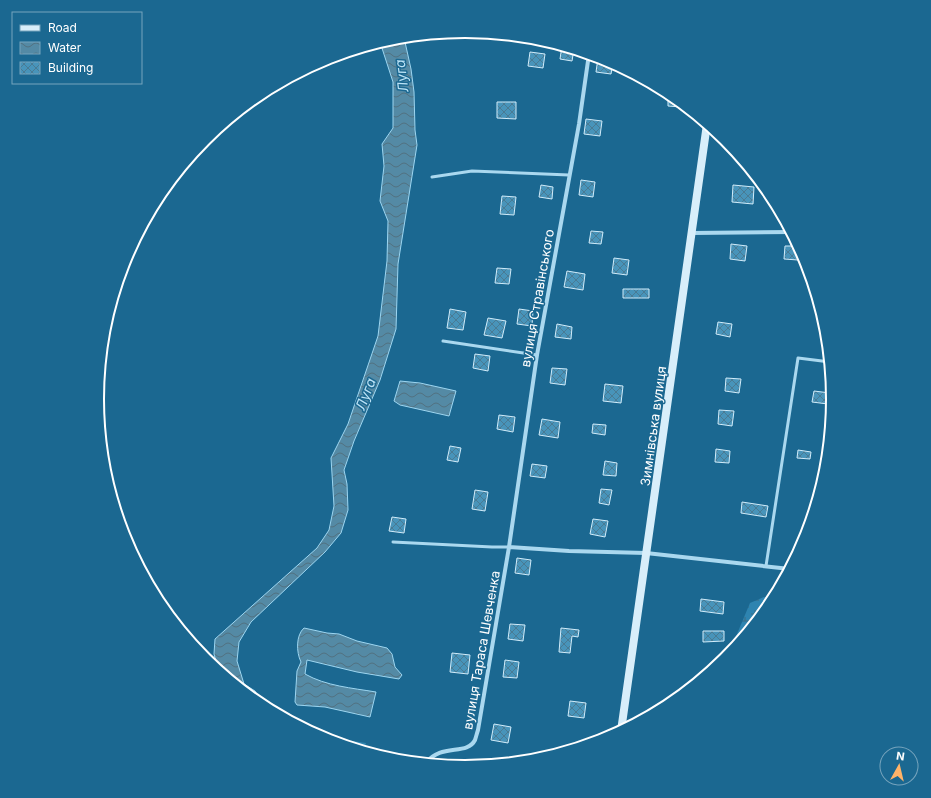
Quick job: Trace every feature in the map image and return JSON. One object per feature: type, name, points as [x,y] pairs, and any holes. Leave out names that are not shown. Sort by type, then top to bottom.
[{"type":"main road","name":"Зимнівська вулиця","points":[[623,724],[706,130]]},
{"type":"street","name":"вулиця Стравінського","points":[[508,554],[537,355],[579,124],[588,59]]},
{"type":"street","points":[[692,233],[785,232]]},
{"type":"street","points":[[509,547],[569,552],[646,553],[784,568]]},
{"type":"street","name":"вулиця Тараса Шевченка","points":[[431,758],[436,754],[448,750],[459,750],[469,746],[475,740],[508,554]]},
{"type":"lane","points":[[432,177],[472,171],[569,175]]},
{"type":"lane","points":[[443,341],[537,355]]},
{"type":"lane","points":[[766,566],[798,358],[824,361]]},
{"type":"lane","points":[[393,542],[509,547]]},
{"type":"green space","points":[[764,597],[768,597],[735,639],[737,634],[750,603]]},
{"type":"green space","points":[[346,740],[366,743],[365,746]]},
{"type":"water","name":"Луга","points":[[405,43],[414,92],[417,145],[398,264],[396,329],[380,380],[354,441],[344,470],[347,484],[348,510],[341,533],[325,552],[251,622],[239,642],[237,661],[244,683],[215,659],[214,654],[215,639],[317,548],[329,530],[334,506],[331,458],[348,424],[378,336],[387,261],[388,221],[380,201],[384,166],[382,144],[393,128],[393,82],[382,48]]},
{"type":"water","points":[[400,381],[420,383],[456,391],[449,416],[400,405],[394,401]]},
{"type":"water","points":[[304,628],[339,634],[357,641],[387,648],[392,654],[395,667],[402,675],[399,679],[357,672],[307,660],[305,674],[313,678],[339,686],[376,692],[370,717],[325,707],[297,705],[295,702],[297,671],[301,662],[298,653],[298,639]]},
{"type":"building","points":[[561,51],[573,54],[572,61],[560,59]]},
{"type":"building","points":[[530,52],[545,54],[543,68],[528,66]]},
{"type":"building","points":[[597,63],[612,69],[611,74],[596,72]]},
{"type":"building","points":[[668,100],[676,107],[668,106]]},
{"type":"building","points":[[497,102],[516,102],[516,119],[497,118]]},
{"type":"building","points":[[586,119],[602,121],[600,136],[584,134]]},
{"type":"building","points":[[581,180],[595,182],[593,197],[579,195]]},
{"type":"building","points":[[541,185],[553,187],[552,199],[539,197]]},
{"type":"building","points":[[733,185],[754,187],[753,204],[732,202]]},
{"type":"building","points":[[502,196],[516,197],[514,215],[500,214]]},
{"type":"building","points":[[591,231],[603,232],[601,244],[589,243]]},
{"type":"building","points":[[731,244],[747,246],[745,261],[730,259]]},
{"type":"building","points":[[785,246],[792,246],[798,260],[784,259]]},
{"type":"building","points":[[614,258],[629,260],[627,275],[612,273]]},
{"type":"building","points":[[497,268],[511,269],[509,284],[495,283]]},
{"type":"building","points":[[567,271],[585,274],[583,290],[564,287]]},
{"type":"building","points":[[623,289],[649,289],[649,298],[623,298]]},
{"type":"building","points":[[450,309],[466,312],[463,330],[447,328]]},
{"type":"building","points":[[519,309],[533,311],[532,326],[517,324]]},
{"type":"building","points":[[488,318],[506,321],[502,338],[484,335]]},
{"type":"building","points":[[718,322],[732,324],[730,337],[716,334]]},
{"type":"building","points":[[557,324],[572,327],[571,339],[555,337]]},
{"type":"building","points":[[475,354],[490,356],[488,371],[473,368]]},
{"type":"building","points":[[552,368],[567,369],[565,385],[550,383]]},
{"type":"building","points":[[726,378],[741,379],[739,393],[725,391]]},
{"type":"building","points":[[605,384],[623,386],[621,403],[603,401]]},
{"type":"building","points":[[814,391],[826,392],[826,404],[812,402]]},
{"type":"building","points":[[719,410],[734,411],[732,426],[718,424]]},
{"type":"building","points":[[499,415],[515,417],[513,432],[497,429]]},
{"type":"building","points":[[542,419],[560,422],[558,438],[539,435]]},
{"type":"building","points":[[593,424],[606,425],[605,435],[592,433]]},
{"type":"building","points":[[450,446],[461,448],[458,462],[447,460]]},
{"type":"building","points":[[716,449],[730,451],[729,463],[715,462]]},
{"type":"building","points":[[798,450],[811,452],[810,459],[797,458]]},
{"type":"building","points":[[605,461],[617,463],[616,476],[603,475]]},
{"type":"building","points":[[532,464],[547,466],[545,478],[530,476]]},
{"type":"building","points":[[601,489],[612,490],[609,505],[599,503]]},
{"type":"building","points":[[475,490],[488,492],[485,511],[472,509]]},
{"type":"building","points":[[742,502],[768,506],[766,517],[741,513]]},
{"type":"building","points":[[392,517],[406,519],[404,533],[389,531]]},
{"type":"building","points":[[593,519],[608,521],[605,537],[590,534]]},
{"type":"building","points":[[517,558],[531,560],[529,575],[515,573]]},
{"type":"building","points":[[701,599],[724,602],[723,614],[700,611]]},
{"type":"building","points":[[510,624],[525,625],[523,641],[508,639]]},
{"type":"building","points":[[561,628],[579,630],[578,637],[572,636],[570,653],[559,652]]},
{"type":"building","points":[[703,631],[724,631],[724,641],[703,642]]},
{"type":"building","points":[[452,653],[470,655],[468,674],[450,672]]},
{"type":"building","points":[[505,660],[519,662],[517,678],[503,677]]},
{"type":"building","points":[[570,701],[586,703],[584,718],[568,716]]},
{"type":"building","points":[[494,724],[511,727],[508,743],[491,740]]}]
